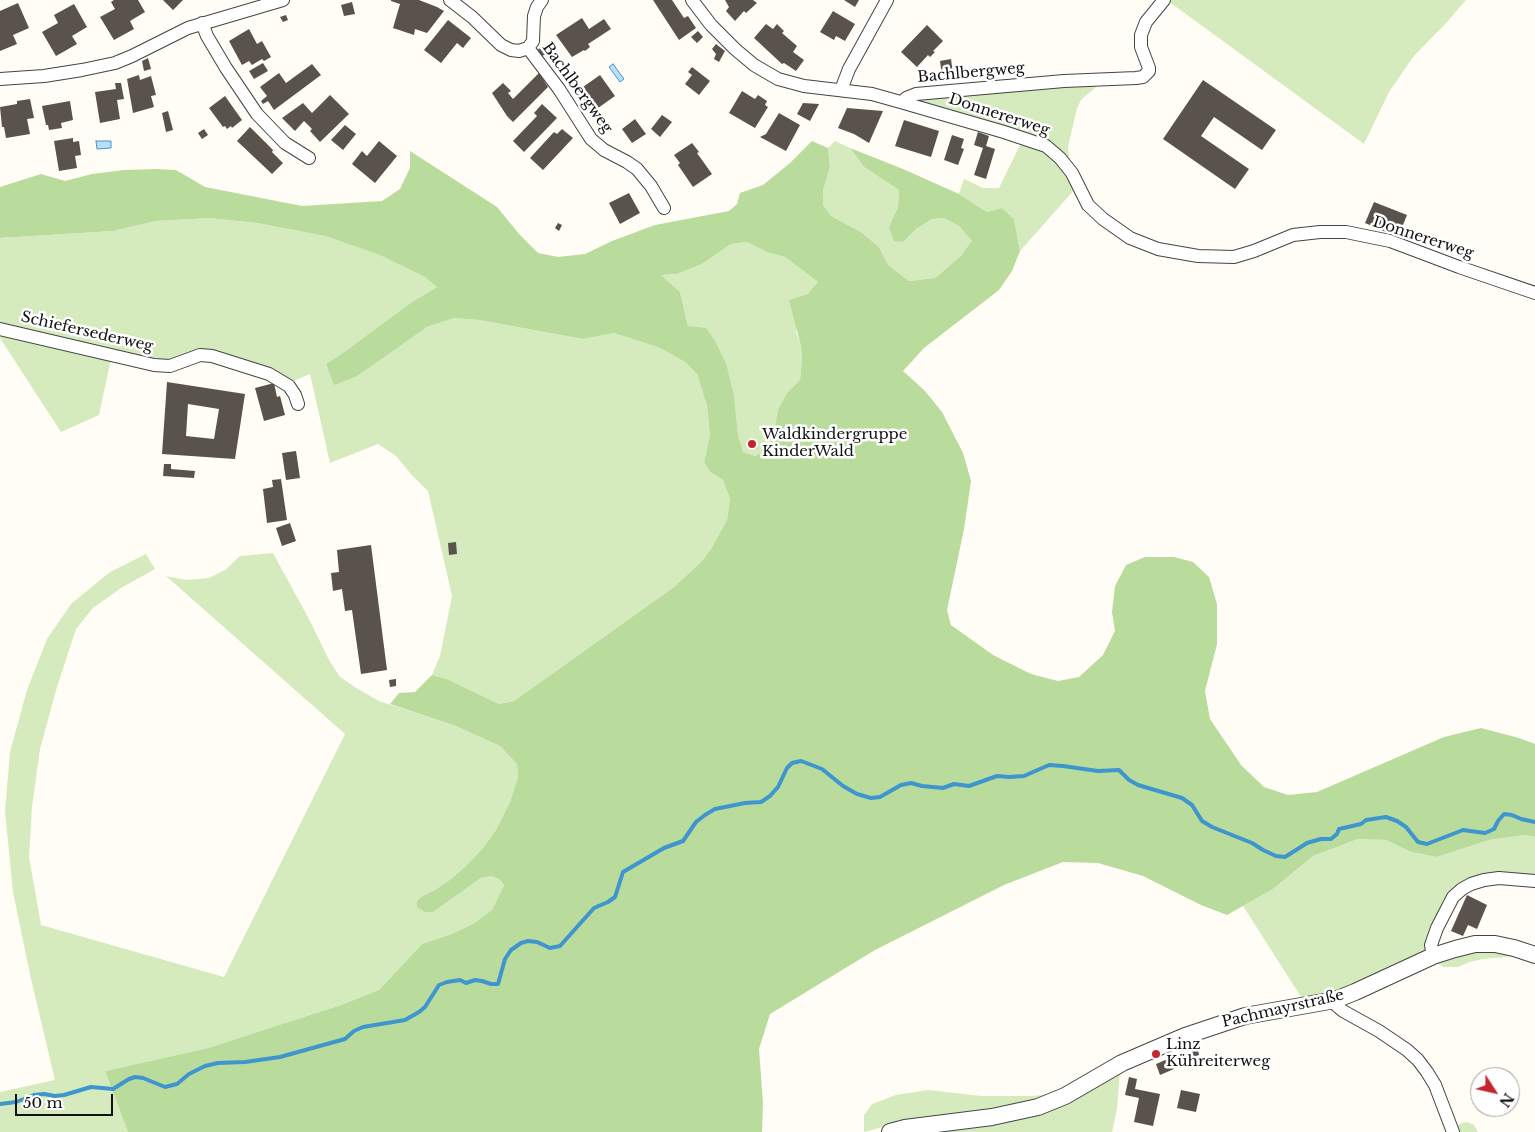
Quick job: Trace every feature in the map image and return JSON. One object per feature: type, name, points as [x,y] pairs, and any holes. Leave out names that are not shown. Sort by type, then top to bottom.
[{"type":"street","points":[[0,79],[82,70],[115,63],[202,23],[284,0]]},
{"type":"street","name":"Bachlbergweg","points":[[450,0],[472,17],[501,45],[511,50],[520,51],[528,48],[533,41],[534,16],[542,0]]},
{"type":"street","name":"Bachlbergweg","points":[[692,0],[717,32],[749,61],[778,79],[789,83],[872,94],[904,102],[906,98],[916,94],[1064,81],[1143,77],[1149,68],[1142,47],[1141,36],[1146,22],[1164,0]]},
{"type":"street","points":[[841,90],[848,69],[887,0]]},
{"type":"street","points":[[202,23],[207,36],[226,68],[257,114],[285,143],[309,158]]},
{"type":"street","name":"Bachlbergweg","points":[[528,48],[559,89],[591,139],[604,150],[637,169],[651,186],[664,208]]},
{"type":"street","name":"Donnererweg","points":[[904,102],[1046,146],[1060,158],[1072,173],[1083,197],[1103,220],[1130,238],[1158,249],[1198,256],[1234,257],[1294,235],[1346,232],[1390,241],[1535,293]]},
{"type":"street","name":"Schiefersederweg","points":[[0,329],[154,365],[170,366],[200,355],[212,356],[269,374],[289,386],[298,404]]},
{"type":"street","points":[[1433,956],[1431,945],[1437,928],[1453,897],[1462,889],[1471,884],[1500,878],[1535,882]]},
{"type":"street","name":"Pachmayrstraße","points":[[890,1132],[905,1128],[992,1117],[1038,1107],[1064,1096],[1129,1060],[1185,1036],[1245,1016],[1335,1000],[1433,956],[1475,944],[1494,944],[1514,948],[1535,956]]},
{"type":"street","points":[[1335,1000],[1336,1005],[1343,1011],[1379,1030],[1418,1060],[1435,1085],[1453,1132]]},
{"type":"green space","points":[[1169,0],[1466,0],[1413,57],[1389,92],[1364,144]]},
{"type":"green space","points":[[1097,86],[1081,100],[1077,108],[1068,147],[1070,166],[1062,155],[912,100],[1033,87]]},
{"type":"green space","points":[[812,141],[828,148],[830,167],[823,191],[823,205],[831,216],[861,232],[879,247],[888,265],[909,281],[935,278],[961,256],[972,241],[959,226],[944,218],[932,219],[916,229],[903,242],[894,241],[889,227],[898,207],[899,190],[864,167],[850,148],[959,194],[987,212],[1002,208],[1014,219],[1020,251],[1012,271],[999,290],[924,348],[903,371],[925,391],[942,412],[963,453],[971,481],[964,529],[947,610],[951,625],[993,655],[1031,674],[1058,681],[1079,677],[1103,655],[1115,631],[1112,612],[1115,586],[1126,565],[1145,557],[1174,557],[1193,562],[1209,577],[1217,604],[1217,644],[1205,691],[1210,719],[1241,765],[1264,787],[1288,795],[1317,792],[1444,737],[1481,728],[1535,744],[1535,837],[1525,835],[1489,840],[1437,857],[1411,852],[1386,840],[1358,839],[1313,856],[1273,889],[1227,915],[1201,905],[1143,876],[1098,863],[1063,862],[1004,885],[875,950],[770,1014],[759,1049],[763,1103],[762,1132],[128,1132],[105,1071],[208,1048],[341,1005],[379,990],[422,944],[473,924],[492,910],[504,885],[499,879],[491,876],[481,878],[433,912],[425,912],[417,907],[417,901],[451,879],[483,848],[496,830],[510,802],[518,777],[517,764],[500,746],[456,726],[390,704],[399,693],[415,692],[432,675],[447,679],[499,704],[514,701],[674,587],[702,561],[727,520],[730,499],[723,480],[710,472],[704,462],[710,436],[707,406],[697,374],[685,362],[660,348],[614,333],[583,339],[479,320],[454,318],[427,327],[357,376],[334,385],[326,364],[412,302],[437,287],[425,277],[380,255],[325,236],[257,223],[209,218],[156,221],[113,231],[0,238],[0,187],[41,174],[65,181],[92,174],[156,169],[176,170],[205,187],[302,206],[382,201],[400,189],[410,168],[410,151],[497,207],[538,253],[558,257],[585,254],[612,241],[655,225],[729,211],[737,204],[740,193],[763,185],[790,163]],"holes":[[[747,242],[767,252],[785,257],[818,282],[808,294],[789,300],[801,346],[800,380],[787,393],[778,410],[773,447],[755,456],[743,452],[738,434],[734,395],[727,366],[715,341],[706,328],[688,326],[680,292],[661,275],[677,274],[702,264],[731,244]]]},
{"type":"green space","points":[[835,141],[850,148],[864,167],[899,190],[898,207],[889,227],[903,242],[916,229],[932,219],[944,218],[959,226],[973,242],[961,256],[935,278],[909,281],[888,265],[879,247],[861,232],[831,216],[823,205],[823,191],[830,167],[828,148]]},
{"type":"green space","points":[[1022,141],[1057,158],[1075,189],[1020,251],[1014,219],[1002,208],[987,212],[959,194],[964,179],[983,188],[999,188]]},
{"type":"green space","points":[[209,218],[257,223],[325,236],[381,255],[425,277],[437,287],[412,302],[326,364],[334,384],[357,375],[427,327],[454,318],[479,320],[583,339],[614,333],[660,348],[685,362],[697,374],[707,406],[710,437],[704,462],[710,472],[723,480],[730,499],[727,520],[711,549],[702,561],[674,587],[514,701],[499,704],[447,679],[432,675],[440,656],[452,596],[428,491],[396,456],[378,444],[330,463],[310,374],[282,386],[272,379],[203,359],[187,361],[111,359],[99,415],[61,432],[0,338],[0,238],[113,231],[156,221]]},
{"type":"green space","points":[[747,242],[767,252],[785,257],[818,282],[809,294],[796,331],[801,346],[800,380],[787,393],[775,428],[773,447],[755,456],[743,452],[738,434],[734,395],[727,366],[688,326],[680,292],[660,275],[677,274],[702,264],[731,244]]},
{"type":"green space","points":[[273,553],[329,660],[340,677],[379,701],[456,726],[500,746],[517,764],[518,777],[510,802],[496,830],[483,848],[466,866],[451,879],[424,895],[433,912],[481,878],[491,876],[499,879],[504,885],[492,910],[473,924],[422,944],[379,990],[341,1005],[208,1048],[105,1071],[128,1132],[0,1132],[0,1092],[55,1080],[13,892],[5,811],[10,752],[27,690],[47,639],[71,604],[110,572],[146,554],[155,569],[121,588],[93,608],[76,629],[57,687],[40,749],[32,807],[29,857],[41,925],[224,977],[345,734],[166,576],[186,580],[209,578],[225,570],[240,556]]},
{"type":"green space","points":[[1525,835],[1535,837],[1535,879],[1462,885],[1426,951],[1345,991],[1303,1000],[1243,906],[1273,889],[1313,856],[1358,839],[1386,840],[1411,852],[1437,857],[1489,840]]},
{"type":"green space","points":[[1481,951],[1506,952],[1517,956],[1483,959],[1458,967],[1444,967],[1434,962],[1461,954]]},
{"type":"green space","points":[[1120,1071],[1117,1109],[1112,1132],[919,1132],[954,1129]]},
{"type":"green space","points":[[928,1090],[981,1096],[1052,1094],[1011,1105],[912,1119],[864,1132],[864,1115],[872,1104],[896,1095]]},
{"type":"green space","points":[[1467,1122],[1474,1125],[1478,1132],[1457,1132],[1459,1124]]},
{"type":"water","points":[[613,64],[624,79],[620,82],[609,67]]},
{"type":"water","points":[[96,141],[111,141],[111,148],[97,149]]},
{"type":"building","points":[[114,0],[138,0],[145,12],[130,21],[134,29],[114,40],[100,17],[115,9],[111,2]]},
{"type":"building","points":[[163,0],[183,0],[173,10]]},
{"type":"building","points":[[391,0],[419,0],[444,11],[427,33],[415,29],[414,35],[393,28],[400,4]]},
{"type":"building","points":[[653,0],[672,0],[684,18],[688,16],[696,28],[679,40]]},
{"type":"building","points":[[725,0],[753,0],[757,3],[746,13],[744,11],[735,21],[726,11],[729,7]]},
{"type":"building","points":[[844,0],[859,0],[855,7]]},
{"type":"building","points":[[352,2],[355,14],[344,16],[341,5]]},
{"type":"building","points":[[18,3],[29,28],[13,35],[17,44],[0,51],[0,11]]},
{"type":"building","points":[[74,4],[87,27],[72,36],[77,44],[56,56],[42,32],[58,23],[54,15]]},
{"type":"building","points":[[833,11],[855,24],[845,41],[836,36],[834,40],[820,32]]},
{"type":"building","points":[[286,15],[288,20],[283,22],[280,17]]},
{"type":"building","points":[[582,18],[589,29],[604,19],[611,29],[588,44],[590,47],[585,51],[572,57],[556,35]]},
{"type":"building","points":[[448,20],[471,38],[463,48],[457,43],[441,63],[424,50]]},
{"type":"building","points":[[766,24],[773,29],[777,24],[784,31],[782,33],[797,46],[793,52],[804,60],[796,71],[784,63],[782,64],[754,38]]},
{"type":"building","points":[[927,25],[943,41],[930,57],[928,55],[917,67],[901,52]]},
{"type":"building","points":[[249,29],[257,44],[262,41],[271,57],[264,61],[262,59],[252,65],[249,61],[242,65],[229,41]]},
{"type":"building","points":[[698,31],[703,37],[697,43],[691,37]]},
{"type":"building","points":[[716,44],[725,51],[719,62],[714,59],[716,54],[712,49]]},
{"type":"building","points":[[549,46],[551,53],[541,56],[538,49]]},
{"type":"building","points":[[148,58],[151,69],[144,71],[142,61]]},
{"type":"building","points":[[951,59],[953,74],[942,75],[940,61]]},
{"type":"building","points":[[263,63],[268,71],[254,79],[249,71]]},
{"type":"building","points":[[312,64],[321,75],[274,110],[268,101],[263,104],[261,101],[267,96],[260,87],[279,73],[286,83]]},
{"type":"building","points":[[692,67],[710,81],[699,95],[685,84],[692,75],[688,72]]},
{"type":"building","points":[[539,73],[548,87],[513,122],[492,93],[503,83],[511,91],[508,93],[513,99]]},
{"type":"building","points":[[139,75],[140,80],[151,76],[156,95],[151,96],[154,107],[133,113],[127,79]]},
{"type":"building","points":[[600,75],[615,96],[591,113],[579,97],[587,92],[583,87]]},
{"type":"building","points":[[1203,80],[1276,130],[1262,150],[1214,117],[1201,136],[1249,169],[1235,189],[1163,139]]},
{"type":"building","points":[[115,83],[121,83],[124,99],[117,100],[120,119],[100,123],[95,92],[116,89]]},
{"type":"building","points":[[742,91],[755,99],[758,95],[767,101],[765,105],[768,107],[755,128],[729,113]]},
{"type":"building","points":[[330,95],[349,114],[320,142],[310,131],[312,129],[304,121],[295,131],[282,118],[303,103],[312,113]]},
{"type":"building","points":[[225,96],[242,120],[232,128],[231,126],[227,129],[225,126],[223,127],[209,108]]},
{"type":"building","points":[[30,99],[34,118],[27,119],[30,134],[6,138],[4,127],[2,127],[0,107]]},
{"type":"building","points":[[70,101],[73,120],[61,123],[62,128],[49,130],[42,106]]},
{"type":"building","points":[[803,103],[819,104],[810,121],[797,114]]},
{"type":"building","points":[[542,104],[557,118],[524,152],[513,141],[537,116],[534,113]]},
{"type":"building","points":[[847,108],[883,111],[869,143],[854,134],[838,128]]},
{"type":"building","points":[[168,111],[173,130],[166,132],[162,113]]},
{"type":"building","points":[[779,113],[800,125],[786,151],[760,137],[766,134]]},
{"type":"building","points":[[662,115],[672,122],[660,137],[651,129]]},
{"type":"building","points":[[635,119],[646,134],[632,143],[622,129]]},
{"type":"building","points":[[904,120],[939,131],[931,157],[895,146]]},
{"type":"building","points":[[345,125],[356,134],[343,150],[331,140]]},
{"type":"building","points":[[607,125],[610,129],[601,135],[598,131]]},
{"type":"building","points":[[250,127],[283,163],[272,174],[237,141]]},
{"type":"building","points":[[204,129],[208,135],[202,139],[198,133]]},
{"type":"building","points":[[562,129],[573,138],[543,170],[530,158],[554,132],[557,134]]},
{"type":"building","points":[[978,132],[989,136],[986,146],[995,149],[986,179],[974,175],[983,148],[974,145]]},
{"type":"building","points":[[952,135],[964,139],[961,148],[964,149],[958,165],[944,160]]},
{"type":"building","points":[[73,138],[73,142],[79,141],[81,155],[75,156],[77,168],[59,171],[54,141]]},
{"type":"building","points":[[379,141],[397,156],[375,183],[352,164],[362,151],[367,156]]},
{"type":"building","points":[[692,143],[712,174],[693,187],[678,165],[680,163],[674,155]]},
{"type":"building","points":[[629,193],[640,213],[620,224],[609,203]]},
{"type":"building","points":[[1374,202],[1407,215],[1398,237],[1365,223]]},
{"type":"building","points":[[558,223],[562,225],[559,231],[555,228]]},
{"type":"building","points":[[167,382],[245,394],[235,459],[162,454]],"holes":[[[188,404],[219,409],[214,439],[186,436]]]},
{"type":"building","points":[[274,383],[277,397],[280,396],[285,415],[264,421],[255,388]]},
{"type":"building","name":"Waldkindergruppe KinderWald","points":[[753,438],[757,448],[751,450],[747,440]]},
{"type":"building","points":[[296,451],[300,478],[286,480],[282,453]]},
{"type":"building","points":[[164,464],[171,464],[171,469],[195,471],[194,478],[163,476]]},
{"type":"building","points":[[281,479],[287,520],[267,523],[263,489],[273,487],[272,480]]},
{"type":"building","points":[[290,523],[296,541],[282,546],[276,528]]},
{"type":"building","points":[[456,542],[457,554],[449,555],[448,543]]},
{"type":"building","points":[[371,545],[387,670],[361,674],[352,610],[345,611],[342,589],[333,591],[331,573],[339,572],[337,550]]},
{"type":"building","points":[[396,679],[396,686],[390,687],[389,680]]},
{"type":"building","points":[[1467,895],[1487,905],[1477,929],[1468,925],[1463,936],[1451,931]]},
{"type":"building","points":[[1197,1046],[1199,1055],[1193,1057],[1191,1047]]},
{"type":"building","points":[[1170,1058],[1174,1069],[1160,1075],[1156,1064]]},
{"type":"building","points":[[1129,1077],[1137,1079],[1135,1089],[1160,1094],[1153,1126],[1134,1122],[1139,1098],[1125,1095]]},
{"type":"building","points":[[1181,1090],[1200,1094],[1196,1112],[1177,1108]]},
{"type":"waterway","points":[[0,1104],[16,1102],[34,1095],[64,1095],[91,1087],[113,1089],[135,1077],[143,1078],[165,1087],[177,1084],[189,1074],[205,1066],[280,1057],[345,1039],[354,1031],[363,1027],[405,1020],[425,1007],[439,985],[447,982],[460,980],[466,983],[475,980],[498,984],[505,959],[511,950],[521,943],[528,941],[537,942],[550,948],[560,946],[594,908],[615,897],[623,872],[664,848],[683,841],[696,822],[715,809],[761,802],[778,787],[787,768],[792,763],[801,761],[822,769],[843,786],[857,794],[871,798],[880,797],[901,785],[911,783],[943,788],[954,784],[969,786],[997,776],[1024,776],[1049,765],[1098,771],[1119,770],[1129,780],[1138,785],[1182,798],[1192,805],[1202,821],[1212,827],[1252,843],[1276,856],[1285,857],[1307,843],[1321,839],[1331,839],[1337,834],[1339,829],[1361,824],[1366,820],[1386,817],[1406,827],[1418,842],[1427,844],[1463,830],[1485,833],[1494,829],[1504,814],[1535,822]]},
{"type":"place","name":"Waldkindergruppe KinderWald","points":[[752,444]]},
{"type":"place","name":"Linz Kühreiterweg","points":[[1156,1054]]}]
